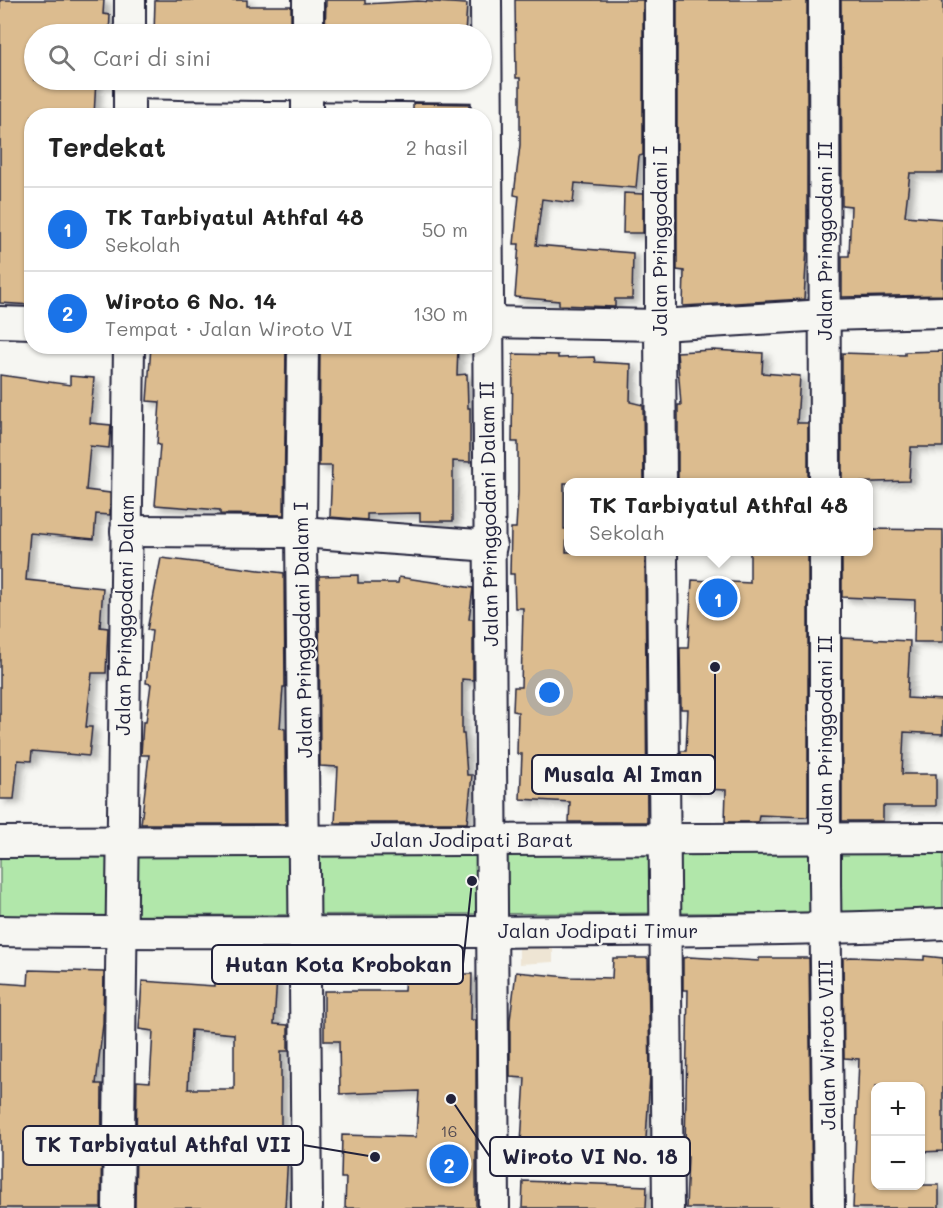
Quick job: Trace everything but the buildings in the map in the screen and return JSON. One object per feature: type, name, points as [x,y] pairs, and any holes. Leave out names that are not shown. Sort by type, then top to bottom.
[{"type":"street","points":[[130,0],[130,24]]},
{"type":"street","points":[[308,0],[308,24]]},
{"type":"street","name":"Jalan Pringgodani Dalam II","points":[[486,0],[486,24]]},
{"type":"street","name":"Jalan Pringgodani I","points":[[660,0],[661,478]]},
{"type":"street","name":"Jalan Pringgodani II","points":[[824,0],[825,478]]},
{"type":"street","points":[[129,90],[129,108]]},
{"type":"street","points":[[307,90],[307,108]]},
{"type":"street","name":"Jalan Pringgodani Dalam II","points":[[486,90],[486,108]]},
{"type":"street","points":[[492,322],[660,325],[825,315],[943,312]]},
{"type":"street","points":[[0,322],[24,323]]},
{"type":"street","name":"Jalan Pringgodani Dalam","points":[[118,1208],[129,354]]},
{"type":"street","name":"Jalan Pringgodani Dalam I","points":[[303,354],[301,532],[307,1208]]},
{"type":"street","name":"Jalan Pringgodani Dalam II","points":[[488,354],[491,546],[494,1208]]},
{"type":"street","points":[[126,531],[301,532],[491,546]]},
{"type":"street","points":[[662,556],[668,1208]]},
{"type":"street","name":"Jalan Pringgodani II","points":[[825,556],[825,883]]},
{"type":"street","name":"Jalan Jodipati Barat","points":[[0,843],[943,838]]},
{"type":"street","name":"Jalan Wiroto VIII","points":[[825,883],[830,1208]]},
{"type":"street","name":"Jalan Jodipati Timur","points":[[0,931],[121,933],[305,923],[491,932],[666,932],[943,924]]},
{"type":"shaded area","points":[[519,940],[553,941],[553,962],[519,964]]},
{"type":"green space","points":[[943,845],[943,912],[0,916],[0,849]]},
{"type":"place","name":"TK Tarbiyatul Athfal 48","points":[[718,598]]},
{"type":"place","name":"Musala Al Iman","points":[[715,667]]},
{"type":"place","name":"Hutan Kota Krobokan","points":[[472,881]]},
{"type":"place","name":"Wiroto VI No. 18","points":[[451,1099]]},
{"type":"place","name":"TK Tarbiyatul Athfal VII","points":[[375,1157]]},
{"type":"place","name":"Wiroto 6 No. 14","points":[[449,1164]]}]
